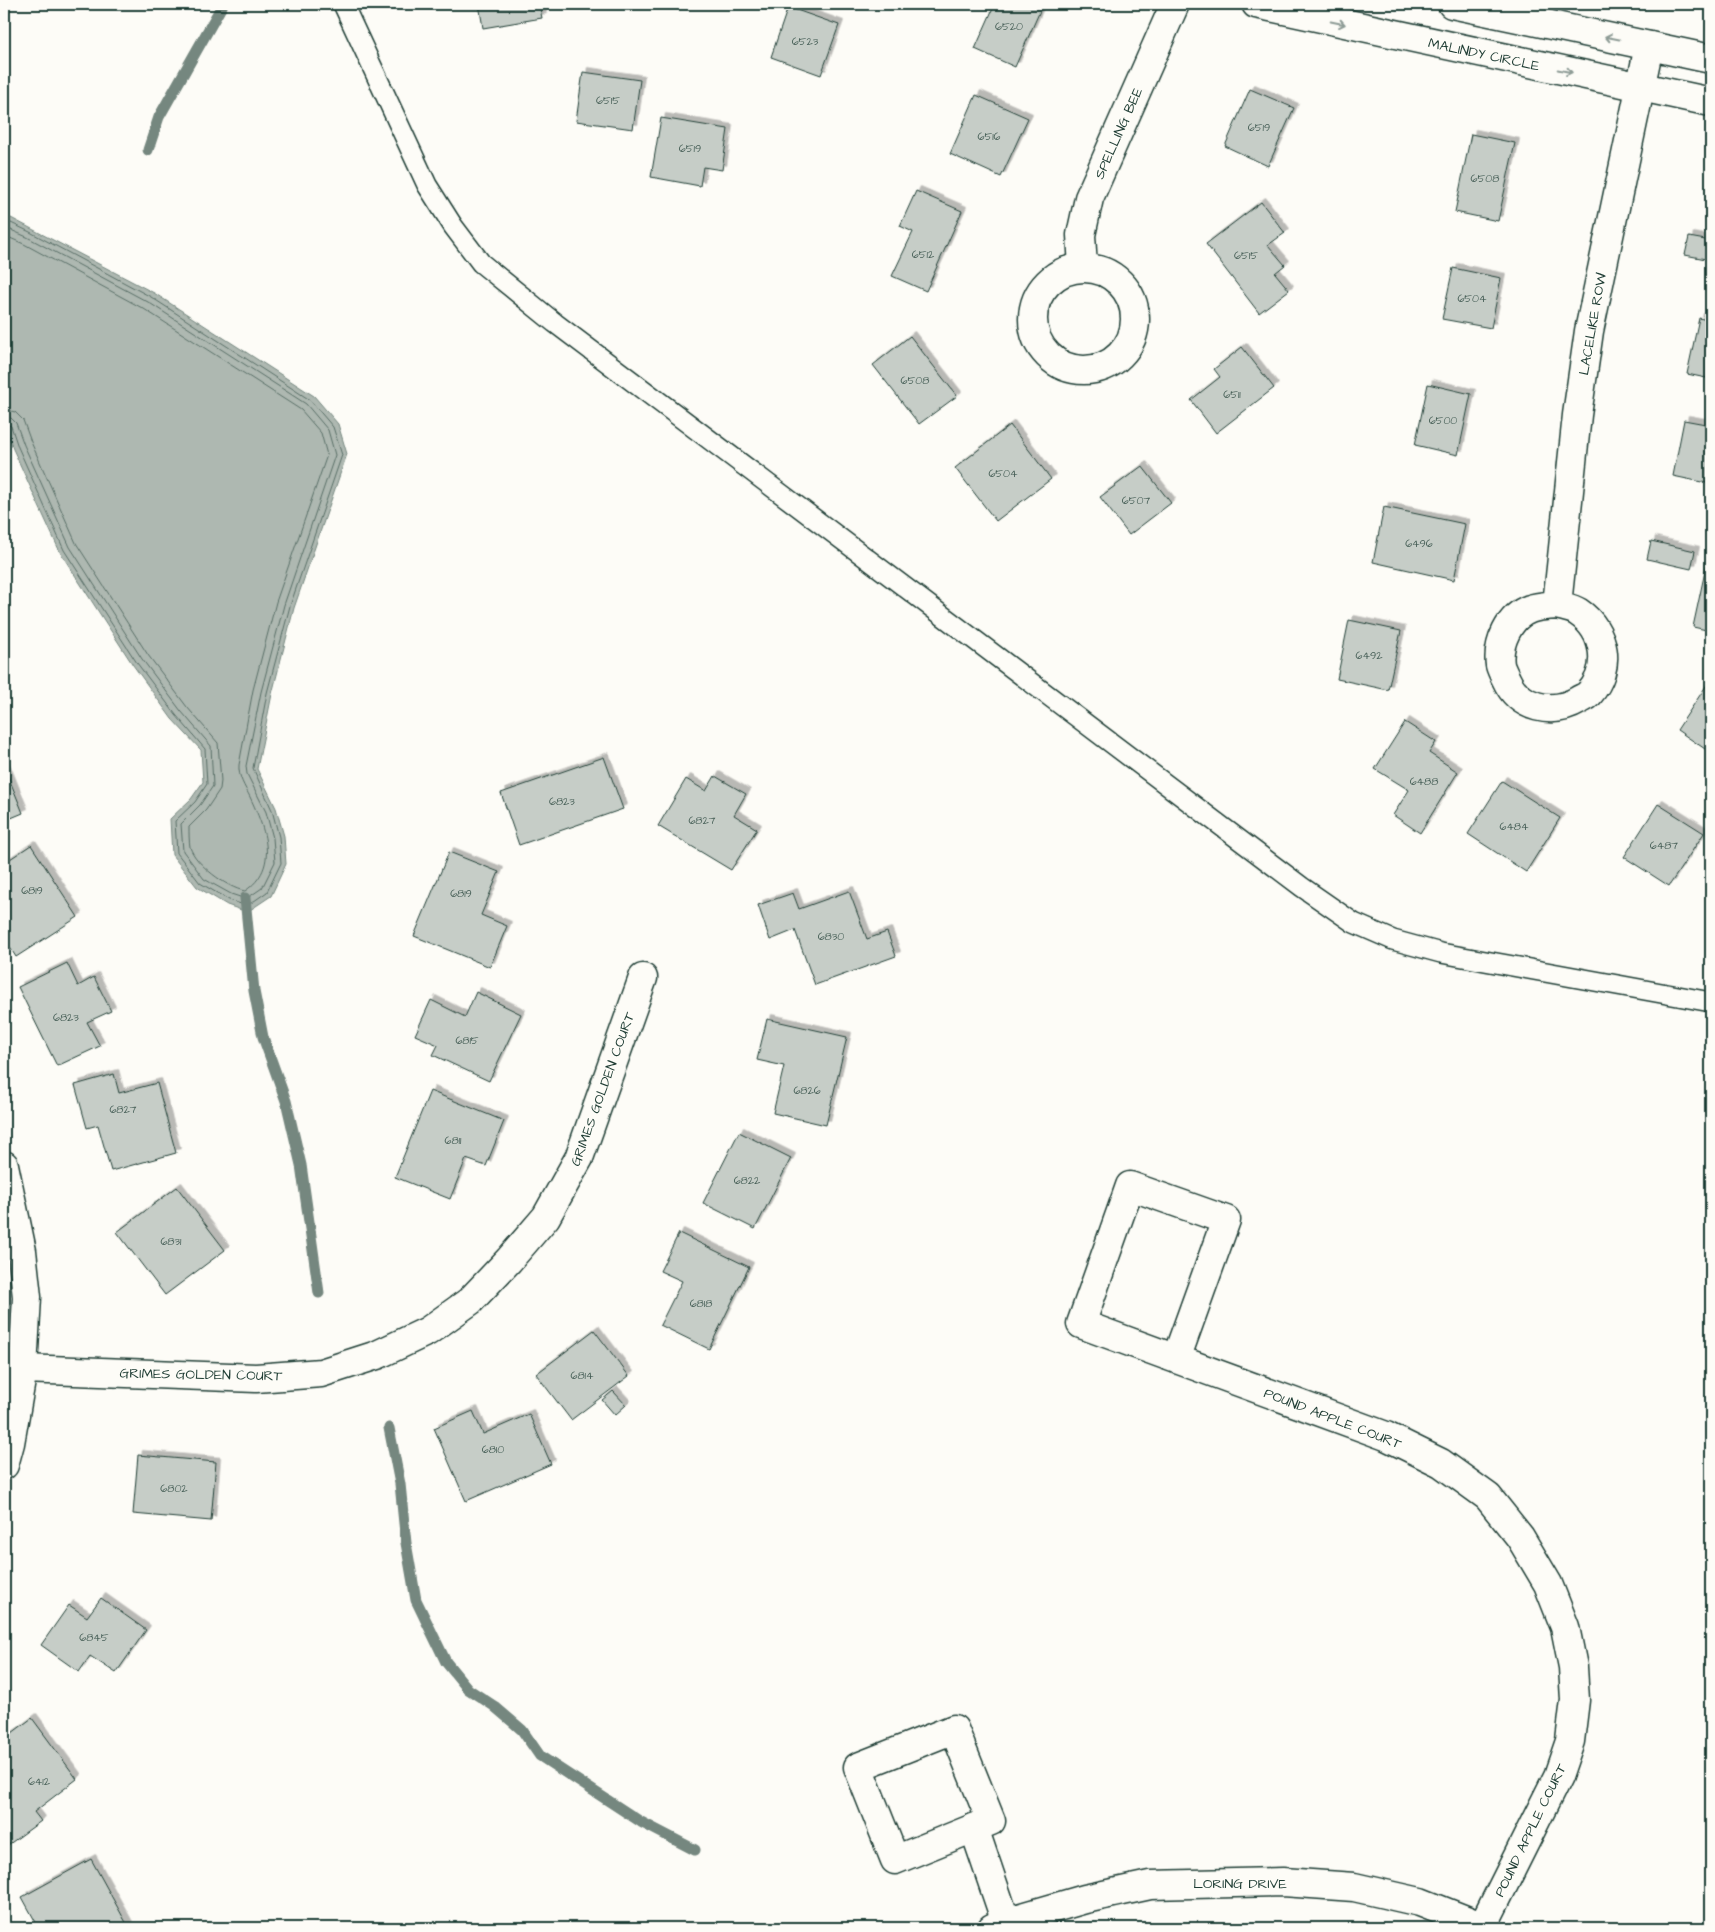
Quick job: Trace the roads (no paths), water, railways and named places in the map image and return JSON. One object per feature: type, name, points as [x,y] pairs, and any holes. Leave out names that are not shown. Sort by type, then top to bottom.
[{"type":"street","name":"SPELLING BEE","points":[[1083,267],[1081,235],[1089,198],[1175,4]]},
{"type":"street","name":"MALINDY CIRCLE","points":[[1256,4],[1711,102]]},
{"type":"street","points":[[1452,4],[1711,59]]},
{"type":"street","name":"LACELIKE ROW","points":[[1557,604],[1577,415],[1589,331],[1649,46]]},
{"type":"street","name":"GRIMES GOLDEN COURT","points":[[23,1369],[256,1378],[321,1373],[377,1355],[428,1331],[470,1301],[546,1217],[579,1158],[643,978]]},
{"type":"street","points":[[4,1165],[22,1251],[27,1297],[23,1369],[4,1465]]},
{"type":"street","name":"POUND APPLE COURT","points":[[1176,1359],[1226,1220],[1130,1186],[1081,1324],[1176,1359],[1386,1436],[1441,1463],[1488,1497],[1520,1537],[1548,1584],[1565,1626],[1573,1667],[1575,1700],[1570,1741],[1558,1776],[1485,1927]]},
{"type":"street","points":[[954,1729],[991,1821],[974,1828],[895,1860],[858,1767],[954,1729]]},
{"type":"street","points":[[974,1828],[1002,1926]]},
{"type":"street","name":"LORING DRIVE","points":[[1002,1926],[1085,1899],[1150,1884],[1283,1882],[1354,1887],[1420,1902],[1485,1927]]},
{"type":"lane","points":[[343,4],[428,185],[453,226],[481,263],[562,329],[1302,887],[1354,923],[1393,940],[1441,953],[1711,1002]]},
{"type":"water","points":[[11,218],[154,293],[314,396],[338,424],[347,454],[294,608],[272,694],[257,769],[276,808],[284,836],[286,864],[271,896],[247,912],[227,905],[197,887],[172,855],[170,819],[191,799],[203,782],[201,750],[172,719],[133,665],[60,552],[13,449],[4,421],[4,220]]},
{"type":"waterway","points":[[148,150],[159,117],[223,4]]},
{"type":"waterway","points":[[245,898],[254,991],[263,1037],[286,1101],[301,1165],[319,1293]]},
{"type":"waterway","points":[[389,1428],[400,1484],[406,1543],[416,1600],[446,1662],[468,1689],[494,1706],[522,1730],[540,1756],[641,1822],[695,1850]]}]
